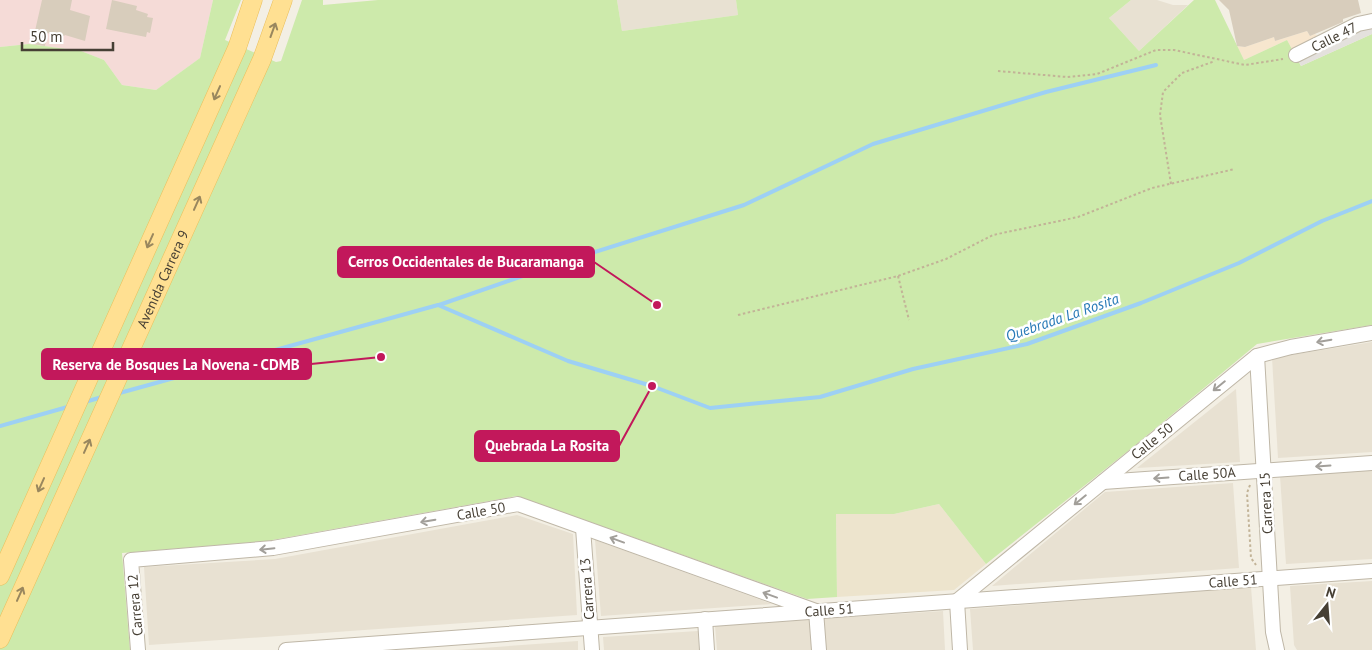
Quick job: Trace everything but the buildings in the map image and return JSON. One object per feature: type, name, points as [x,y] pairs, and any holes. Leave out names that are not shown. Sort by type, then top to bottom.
[{"type":"main road","name":"Avenida Carrera 9","points":[[0,576],[236,48],[253,0]]},
{"type":"main road","name":"Avenida Carrera 9","points":[[0,639],[262,59],[283,0]]},
{"type":"street","name":"Calle 47","points":[[1296,55],[1308,42],[1330,38],[1358,24],[1372,21]]},
{"type":"street","name":"Calle 50","points":[[957,601],[1257,356],[1291,347],[1372,333]]},
{"type":"street","name":"Carrera 15","points":[[1257,356],[1273,632],[1277,650]]},
{"type":"street","name":"Calle 50A","points":[[1103,482],[1372,463]]},
{"type":"street","name":"Calle 50","points":[[131,560],[273,548],[518,504],[816,611]]},
{"type":"street","name":"Carrera 13","points":[[583,528],[592,650]]},
{"type":"street","name":"Carrera 12","points":[[131,560],[138,650]]},
{"type":"street","name":"Calle 51","points":[[286,650],[1372,571]]},
{"type":"street","points":[[957,601],[960,650]]},
{"type":"street","points":[[816,611],[819,650]]},
{"type":"street","points":[[705,619],[708,650]]},
{"type":"path","points":[[998,71],[1068,77],[1097,74],[1156,50],[1174,50],[1245,65],[1274,62],[1296,55]]},
{"type":"path","points":[[1170,184],[1160,115],[1163,92],[1182,73],[1216,60]]},
{"type":"path","points":[[738,314],[898,276],[946,258],[993,236],[1078,217],[1152,188],[1235,169]]},
{"type":"path","points":[[898,276],[909,320]]},
{"type":"shaded area","points":[[0,0],[213,0],[200,58],[156,90],[122,85],[104,60],[81,51],[29,44],[0,47]]},
{"type":"shaded area","points":[[617,0],[736,0],[738,15],[622,31]]},
{"type":"shaded area","points":[[1131,0],[1157,0],[1173,5],[1188,5],[1139,51],[1109,18]]},
{"type":"shaded area","points":[[1372,21],[1372,34],[1301,66],[1296,55]]},
{"type":"shaded area","points":[[1307,31],[1310,36],[1315,34],[1320,39],[1294,53],[1287,40],[1244,60],[1237,46],[1245,47],[1274,37],[1275,41]]},
{"type":"shaded area","points":[[1372,342],[1372,452],[1278,458],[1272,358]]},
{"type":"shaded area","points":[[1236,389],[1240,462],[1137,468]]},
{"type":"shaded area","points":[[1372,470],[1372,559],[1286,564],[1280,476]]},
{"type":"shaded area","points":[[1233,483],[1239,568],[992,586],[1105,492]]},
{"type":"shaded area","points":[[939,504],[986,564],[954,590],[837,597],[836,514],[894,514]]},
{"type":"shaded area","points":[[517,515],[573,534],[577,615],[149,645],[144,567],[275,559]]},
{"type":"shaded area","points":[[595,540],[772,604],[601,616]]},
{"type":"shaded area","points":[[1372,581],[1372,650],[1297,650],[1294,645],[1290,586]]},
{"type":"shaded area","points":[[1251,587],[1256,650],[973,650],[970,609]]},
{"type":"shaded area","points":[[943,611],[945,650],[717,650],[715,626]]},
{"type":"shaded area","points":[[698,631],[699,650],[604,650],[603,637]]},
{"type":"shaded area","points":[[578,641],[578,650],[455,650]]},
{"type":"green space","points":[[213,0],[241,0],[225,40],[276,62],[281,61],[302,0],[323,0],[323,5],[378,0],[617,0],[622,31],[738,15],[736,0],[1131,0],[1109,18],[1139,51],[1194,0],[1215,0],[1244,60],[1287,40],[1301,66],[1372,34],[1372,325],[1257,344],[1133,447],[986,564],[939,504],[894,514],[836,514],[837,597],[807,599],[517,496],[267,541],[122,553],[130,650],[0,650],[0,47],[29,44],[81,51],[104,60],[122,85],[156,90],[200,58]]},
{"type":"waterway","points":[[439,305],[560,263],[744,205],[873,144],[1046,92],[1156,65]]},
{"type":"waterway","name":"Quebrada La Rosita","points":[[116,394],[438,305],[568,361],[652,386],[710,408],[820,397],[913,369],[1027,344],[1141,303],[1239,263],[1322,221],[1372,201]]},
{"type":"waterway","name":"Quebrada La Rosita","points":[[85,402],[102,397]]},
{"type":"waterway","name":"Quebrada La Rosita","points":[[0,426],[71,406]]},
{"type":"place","name":"Cerros Occidentales de Bucaramanga","points":[[657,305]]},
{"type":"place","name":"Reserva de Bosques La Novena - CDMB","points":[[381,357]]},
{"type":"place","name":"Quebrada La Rosita","points":[[652,386]]}]
